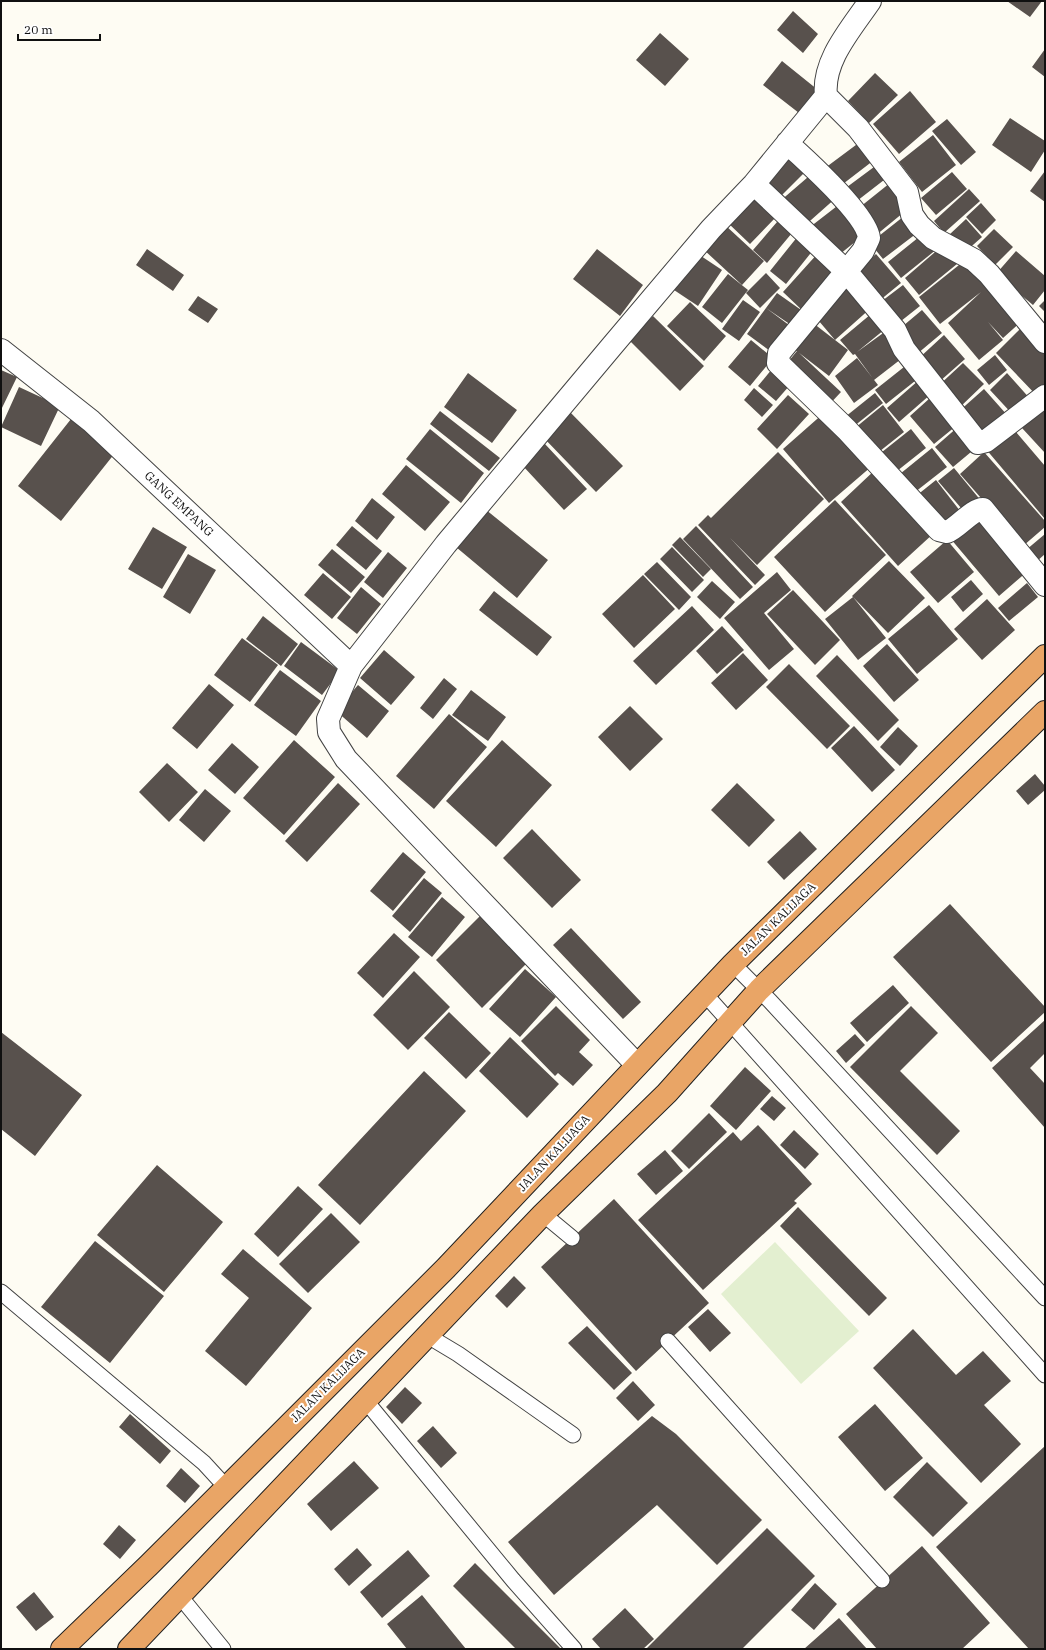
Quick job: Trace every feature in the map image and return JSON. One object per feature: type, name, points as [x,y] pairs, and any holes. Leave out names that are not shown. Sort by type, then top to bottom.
[{"type":"highway","name":"JALAN KALIJAGA","points":[[62,1649],[446,1268],[704,993],[1045,656]]},
{"type":"highway","points":[[129,1649],[543,1214],[667,1093],[759,990],[1045,712]]},
{"type":"street","points":[[870,1],[838,49],[828,70],[825,84],[826,96],[858,128],[908,192],[912,215],[919,225],[933,238],[974,260],[989,274],[1045,342]]},
{"type":"street","points":[[637,1065],[346,759],[329,732],[328,719],[351,666],[446,544],[711,229],[754,184],[826,96]]},
{"type":"street","points":[[787,143],[834,186],[869,233],[867,244],[779,353],[778,363],[847,430],[939,530],[947,532],[954,529],[975,511],[983,509],[1045,584]]},
{"type":"street","points":[[754,184],[846,271],[895,330],[904,349],[978,443],[986,441],[1045,396]]},
{"type":"street","name":"GANG EMPANG","points":[[1,350],[91,421],[351,666]]},
{"type":"lane","points":[[733,964],[759,990],[1045,1298]]},
{"type":"lane","points":[[704,993],[731,1021],[1045,1375]]},
{"type":"lane","points":[[543,1214],[572,1238]]},
{"type":"lane","points":[[1,1292],[204,1463],[226,1487]]},
{"type":"lane","points":[[428,1336],[458,1354],[573,1435]]},
{"type":"lane","points":[[668,1342],[882,1580]]},
{"type":"lane","points":[[365,1400],[513,1580],[574,1649]]},
{"type":"lane","points":[[179,1595],[224,1649]]},
{"type":"green space","points":[[775,1242],[859,1331],[801,1384],[721,1294]]},
{"type":"building","points":[[1007,1],[1042,1],[1030,17]]},
{"type":"building","points":[[793,11],[818,34],[803,53],[777,30]]},
{"type":"building","points":[[660,33],[689,59],[665,86],[636,60]]},
{"type":"building","points":[[1045,49],[1045,77],[1032,67]]},
{"type":"building","points":[[782,61],[818,90],[799,113],[763,85]]},
{"type":"building","points":[[875,73],[898,95],[869,123],[848,101]]},
{"type":"building","points":[[910,91],[936,122],[899,154],[873,124]]},
{"type":"building","points":[[1010,118],[1045,141],[1045,150],[1031,172],[992,145]]},
{"type":"building","points":[[947,119],[976,152],[961,165],[932,131]]},
{"type":"building","points":[[933,135],[956,165],[922,192],[899,162]]},
{"type":"building","points":[[864,139],[878,157],[839,187],[825,168]]},
{"type":"building","points":[[785,154],[804,173],[780,197],[761,177]]},
{"type":"building","points":[[874,167],[884,180],[853,204],[843,190]]},
{"type":"building","points":[[815,171],[837,197],[802,228],[779,202]]},
{"type":"building","points":[[1045,171],[1045,202],[1030,191]]},
{"type":"building","points":[[952,172],[967,189],[936,215],[921,198]]},
{"type":"building","points":[[890,183],[909,208],[875,236],[855,211]]},
{"type":"building","points":[[969,189],[980,201],[944,233],[934,221]]},
{"type":"building","points":[[754,193],[778,215],[750,244],[727,222]]},
{"type":"building","points":[[841,203],[865,234],[835,258],[810,227]]},
{"type":"building","points":[[981,203],[996,220],[982,234],[966,217]]},
{"type":"building","points":[[908,213],[921,230],[883,259],[870,243]]},
{"type":"building","points":[[783,215],[797,227],[767,263],[753,250]]},
{"type":"building","points":[[966,219],[982,237],[965,252],[949,235]]},
{"type":"building","points":[[725,225],[764,261],[742,285],[703,249]]},
{"type":"building","points":[[994,229],[1013,247],[995,265],[977,246]]},
{"type":"building","points":[[924,233],[937,249],[901,278],[888,262]]},
{"type":"building","points":[[798,236],[814,249],[786,284],[770,271]]},
{"type":"building","points":[[942,246],[957,264],[919,295],[905,278]]},
{"type":"building","points":[[147,249],[184,275],[173,291],[136,265]]},
{"type":"building","points":[[597,249],[643,285],[620,316],[573,279]]},
{"type":"building","points":[[1016,251],[1045,276],[1045,290],[1033,305],[996,274]]},
{"type":"building","points":[[819,252],[840,272],[804,312],[783,292]]},
{"type":"building","points":[[698,254],[722,270],[698,306],[674,290]]},
{"type":"building","points":[[876,254],[901,283],[879,301],[855,272]]},
{"type":"building","points":[[964,261],[1024,319],[1003,338],[988,322],[1003,340],[979,360],[948,323],[981,292],[940,324],[919,297]]},
{"type":"building","points":[[766,273],[780,288],[760,308],[746,293]]},
{"type":"building","points":[[728,274],[748,290],[722,323],[702,307]]},
{"type":"building","points":[[849,281],[872,307],[835,340],[813,314]]},
{"type":"building","points":[[903,285],[920,306],[896,325],[878,304]]},
{"type":"building","points":[[777,293],[804,312],[794,327],[766,308]]},
{"type":"building","points":[[198,296],[218,309],[208,323],[188,310]]},
{"type":"building","points":[[743,300],[760,312],[739,341],[722,329]]},
{"type":"building","points":[[1045,300],[1045,312],[1039,306]]},
{"type":"building","points":[[690,302],[726,336],[704,361],[667,326]]},
{"type":"building","points":[[766,308],[793,328],[774,354],[747,334]]},
{"type":"building","points":[[877,309],[890,325],[857,352],[886,331],[905,356],[874,380],[855,354],[853,355],[840,340]]},
{"type":"building","points":[[922,310],[942,333],[917,354],[897,331]]},
{"type":"building","points":[[653,316],[704,366],[680,391],[629,340]]},
{"type":"building","points":[[813,323],[848,350],[829,376],[794,349]]},
{"type":"building","points":[[1021,328],[1045,353],[1045,391],[1038,397],[996,353]]},
{"type":"building","points":[[944,335],[965,359],[939,382],[918,359]]},
{"type":"building","points":[[751,340],[773,358],[750,386],[728,367]]},
{"type":"building","points":[[797,351],[841,392],[826,408],[783,368]]},
{"type":"building","points":[[995,355],[1007,370],[989,385],[977,370]]},
{"type":"building","points":[[857,358],[878,385],[854,403],[835,376]]},
{"type":"building","points":[[963,363],[984,384],[958,409],[937,387]]},
{"type":"building","points":[[904,367],[915,381],[886,404],[875,390]]},
{"type":"building","points":[[772,369],[790,385],[776,401],[758,386]]},
{"type":"building","points":[[1,370],[17,377],[1,410]]},
{"type":"building","points":[[468,373],[517,410],[492,443],[444,407]]},
{"type":"building","points":[[1007,373],[1032,401],[1015,417],[990,390]]},
{"type":"building","points":[[919,380],[931,394],[899,422],[887,408]]},
{"type":"building","points":[[19,387],[60,406],[41,446],[1,427]]},
{"type":"building","points":[[754,388],[773,405],[762,417],[744,400]]},
{"type":"building","points":[[984,389],[1008,416],[982,441],[957,413]]},
{"type":"building","points":[[875,393],[883,403],[853,427],[845,417]]},
{"type":"building","points":[[788,395],[809,414],[777,449],[757,429]]},
{"type":"building","points":[[930,398],[956,426],[934,444],[910,416]]},
{"type":"building","points":[[883,405],[904,432],[875,455],[855,428]]},
{"type":"building","points":[[1045,407],[1045,453],[1022,428]]},
{"type":"building","points":[[568,410],[623,466],[596,492],[542,436]]},
{"type":"building","points":[[440,411],[500,458],[489,471],[430,424]]},
{"type":"building","points":[[825,412],[872,466],[829,503],[783,449]]},
{"type":"building","points":[[71,419],[115,453],[61,521],[18,486]]},
{"type":"building","points":[[959,426],[977,447],[953,467],[935,447]]},
{"type":"building","points":[[1011,426],[1045,466],[1045,519],[985,448]]},
{"type":"building","points":[[430,429],[484,473],[461,503],[406,459]]},
{"type":"building","points":[[911,429],[926,448],[892,475],[877,456]]},
{"type":"building","points":[[545,444],[587,489],[564,510],[522,465]]},
{"type":"building","points":[[932,448],[947,467],[910,496],[895,478]]},
{"type":"building","points":[[778,452],[824,499],[757,565],[730,538],[765,575],[755,585],[698,525],[708,515],[711,518]]},
{"type":"building","points":[[984,452],[1045,521],[1045,527],[1023,546],[960,474]]},
{"type":"building","points":[[406,465],[450,502],[425,531],[382,494]]},
{"type":"building","points":[[954,468],[982,502],[967,515],[938,481]]},
{"type":"building","points":[[876,469],[934,533],[898,566],[841,502]]},
{"type":"building","points":[[936,480],[964,516],[944,532],[916,496]]},
{"type":"building","points":[[372,498],[395,517],[377,540],[355,521]]},
{"type":"building","points":[[835,500],[886,555],[825,612],[774,557]]},
{"type":"building","points":[[480,505],[548,560],[517,598],[450,542]]},
{"type":"building","points":[[981,513],[1029,570],[999,596],[950,538]]},
{"type":"building","points":[[352,526],[382,551],[366,570],[336,545]]},
{"type":"building","points":[[696,526],[753,587],[740,599],[683,539]]},
{"type":"building","points":[[153,527],[187,547],[162,589],[128,569]]},
{"type":"building","points":[[1045,534],[1045,554],[1036,562],[1026,550]]},
{"type":"building","points":[[680,537],[711,569],[703,577],[672,545]]},
{"type":"building","points":[[947,540],[974,572],[938,603],[910,572]]},
{"type":"building","points":[[672,547],[704,580],[692,592],[660,559]]},
{"type":"building","points":[[332,549],[365,577],[351,593],[318,565]]},
{"type":"building","points":[[388,552],[407,568],[383,598],[364,582]]},
{"type":"building","points":[[188,554],[216,570],[190,614],[163,597]]},
{"type":"building","points":[[889,561],[925,598],[888,633],[852,596]]},
{"type":"building","points":[[657,562],[691,597],[679,610],[644,574]]},
{"type":"building","points":[[777,572],[791,590],[764,613],[794,649],[769,670],[724,618]]},
{"type":"building","points":[[323,573],[351,597],[332,619],[304,595]]},
{"type":"building","points":[[643,575],[675,609],[634,648],[602,614]]},
{"type":"building","points":[[971,580],[983,594],[963,612],[951,597]]},
{"type":"building","points":[[712,581],[735,602],[720,619],[697,597]]},
{"type":"building","points":[[1027,583],[1038,597],[1009,621],[998,608]]},
{"type":"building","points":[[361,587],[381,604],[357,634],[337,618]]},
{"type":"building","points":[[793,590],[840,640],[815,665],[767,614]]},
{"type":"building","points":[[494,591],[552,637],[537,656],[479,610]]},
{"type":"building","points":[[853,597],[886,638],[858,660],[825,619]]},
{"type":"building","points":[[987,599],[1015,630],[982,660],[954,629]]},
{"type":"building","points":[[929,605],[958,639],[917,674],[888,639]]},
{"type":"building","points":[[692,606],[714,630],[656,685],[633,661]]},
{"type":"building","points":[[263,616],[298,644],[281,666],[246,639]]},
{"type":"building","points":[[722,626],[744,650],[717,674],[696,651]]},
{"type":"building","points":[[242,638],[278,665],[250,702],[214,675]]},
{"type":"building","points":[[301,642],[340,671],[322,695],[284,666]]},
{"type":"building","points":[[887,644],[919,680],[894,702],[863,666]]},
{"type":"building","points":[[384,650],[415,677],[391,705],[360,678]]},
{"type":"building","points":[[743,653],[768,680],[736,710],[711,683]]},
{"type":"building","points":[[837,655],[899,720],[878,741],[816,676]]},
{"type":"building","points":[[789,664],[850,726],[827,749],[766,687]]},
{"type":"building","points":[[280,670],[321,701],[296,736],[254,705]]},
{"type":"building","points":[[444,678],[457,689],[433,719],[420,708]]},
{"type":"building","points":[[209,684],[234,705],[197,749],[172,728]]},
{"type":"building","points":[[358,685],[389,711],[367,738],[336,711]]},
{"type":"building","points":[[471,690],[506,717],[488,741],[452,715]]},
{"type":"building","points":[[630,706],[663,739],[630,771],[598,737]]},
{"type":"building","points":[[449,714],[487,747],[434,809],[396,776]]},
{"type":"building","points":[[854,726],[895,770],[872,792],[831,748]]},
{"type":"building","points":[[898,727],[918,746],[900,766],[880,747]]},
{"type":"building","points":[[294,740],[335,777],[284,835],[243,798]]},
{"type":"building","points":[[502,740],[552,785],[496,847],[446,801]]},
{"type":"building","points":[[232,743],[259,767],[235,794],[208,770]]},
{"type":"building","points":[[167,763],[198,792],[169,822],[139,792]]},
{"type":"building","points":[[1035,774],[1045,786],[1045,790],[1028,805],[1016,791]]},
{"type":"building","points":[[338,783],[360,804],[307,862],[285,841]]},
{"type":"building","points":[[737,783],[775,820],[749,847],[711,810]]},
{"type":"building","points":[[205,789],[231,811],[204,842],[179,820]]},
{"type":"building","points":[[532,829],[581,880],[552,908],[503,858]]},
{"type":"building","points":[[800,831],[817,849],[784,880],[767,862]]},
{"type":"building","points":[[403,852],[426,872],[393,911],[370,891]]},
{"type":"building","points":[[424,878],[442,893],[410,932],[392,916]]},
{"type":"building","points":[[442,897],[465,917],[432,957],[408,937]]},
{"type":"building","points":[[950,904],[1045,1007],[1045,1012],[991,1062],[893,957]]},
{"type":"building","points":[[482,914],[529,961],[482,1008],[436,960]]},
{"type":"building","points":[[571,928],[641,1002],[623,1019],[553,945]]},
{"type":"building","points":[[394,933],[420,957],[383,998],[357,973]]},
{"type":"building","points":[[525,969],[556,997],[520,1037],[489,1009]]},
{"type":"building","points":[[414,971],[450,1007],[408,1050],[373,1015]]},
{"type":"building","points":[[893,985],[909,1003],[867,1042],[850,1023]]},
{"type":"building","points":[[556,1006],[590,1040],[579,1052],[593,1065],[573,1086],[558,1073],[555,1076],[521,1041]]},
{"type":"building","points":[[911,1006],[938,1033],[900,1071],[960,1131],[937,1155],[850,1067]]},
{"type":"building","points":[[449,1012],[491,1053],[466,1079],[424,1038]]},
{"type":"building","points":[[1045,1020],[1045,1053],[1030,1068],[1045,1084],[1045,1128],[992,1068]]},
{"type":"building","points":[[1,1032],[82,1095],[35,1156],[1,1129]]},
{"type":"building","points":[[855,1034],[865,1045],[846,1063],[836,1051]]},
{"type":"building","points":[[510,1037],[559,1084],[527,1118],[479,1071]]},
{"type":"building","points":[[745,1067],[771,1091],[736,1130],[710,1106]]},
{"type":"building","points":[[424,1071],[466,1111],[360,1225],[318,1185]]},
{"type":"building","points":[[772,1096],[786,1108],[774,1121],[760,1109]]},
{"type":"building","points":[[709,1113],[727,1132],[689,1169],[671,1151]]},
{"type":"building","points":[[758,1125],[812,1184],[794,1201],[797,1203],[703,1290],[638,1220],[733,1132],[741,1141]]},
{"type":"building","points":[[794,1130],[819,1154],[805,1169],[780,1145]]},
{"type":"building","points":[[665,1150],[683,1171],[656,1195],[637,1174]]},
{"type":"building","points":[[157,1165],[223,1222],[164,1292],[97,1235]]},
{"type":"building","points":[[298,1186],[323,1209],[278,1257],[254,1234]]},
{"type":"building","points":[[614,1199],[709,1303],[636,1371],[541,1267]]},
{"type":"building","points":[[798,1207],[887,1298],[869,1316],[780,1226]]},
{"type":"building","points":[[331,1213],[360,1242],[308,1293],[279,1264]]},
{"type":"building","points":[[95,1241],[164,1296],[110,1363],[41,1307]]},
{"type":"building","points":[[243,1249],[312,1308],[246,1386],[205,1351],[249,1298],[221,1274]]},
{"type":"building","points":[[514,1276],[526,1288],[507,1308],[495,1296]]},
{"type":"building","points":[[708,1309],[731,1333],[710,1352],[688,1327]]},
{"type":"building","points":[[587,1326],[632,1373],[614,1390],[568,1343]]},
{"type":"building","points":[[913,1329],[956,1375],[983,1351],[1011,1381],[984,1405],[1021,1444],[981,1483],[873,1368]]},
{"type":"building","points":[[633,1381],[655,1405],[638,1421],[616,1398]]},
{"type":"building","points":[[405,1387],[422,1403],[402,1424],[386,1407]]},
{"type":"building","points":[[875,1404],[923,1458],[885,1491],[838,1437]]},
{"type":"building","points":[[130,1414],[171,1451],[160,1464],[119,1427]]},
{"type":"building","points":[[652,1416],[676,1434],[762,1520],[717,1565],[657,1505],[554,1595],[508,1542]]},
{"type":"building","points":[[433,1426],[457,1453],[441,1468],[417,1441]]},
{"type":"building","points":[[1045,1446],[1045,1649],[1029,1649],[936,1547]]},
{"type":"building","points":[[354,1461],[379,1488],[331,1531],[307,1504]]},
{"type":"building","points":[[927,1462],[968,1503],[933,1537],[893,1497]]},
{"type":"building","points":[[181,1468],[200,1486],[185,1503],[166,1486]]},
{"type":"building","points":[[119,1525],[136,1540],[120,1559],[103,1544]]},
{"type":"building","points":[[767,1528],[815,1576],[742,1649],[646,1649]]},
{"type":"building","points":[[922,1546],[990,1623],[962,1649],[877,1649],[846,1614]]},
{"type":"building","points":[[357,1548],[372,1565],[349,1586],[334,1569]]},
{"type":"building","points":[[408,1550],[430,1576],[382,1618],[360,1592]]},
{"type":"building","points":[[475,1563],[561,1649],[516,1649],[453,1586]]},
{"type":"building","points":[[815,1583],[837,1604],[814,1630],[791,1610]]},
{"type":"building","points":[[34,1592],[54,1617],[36,1631],[16,1607]]},
{"type":"building","points":[[422,1595],[466,1649],[407,1649],[387,1624]]},
{"type":"building","points":[[625,1608],[654,1639],[643,1649],[601,1649],[592,1639]]},
{"type":"building","points":[[839,1618],[867,1649],[804,1649]]}]
